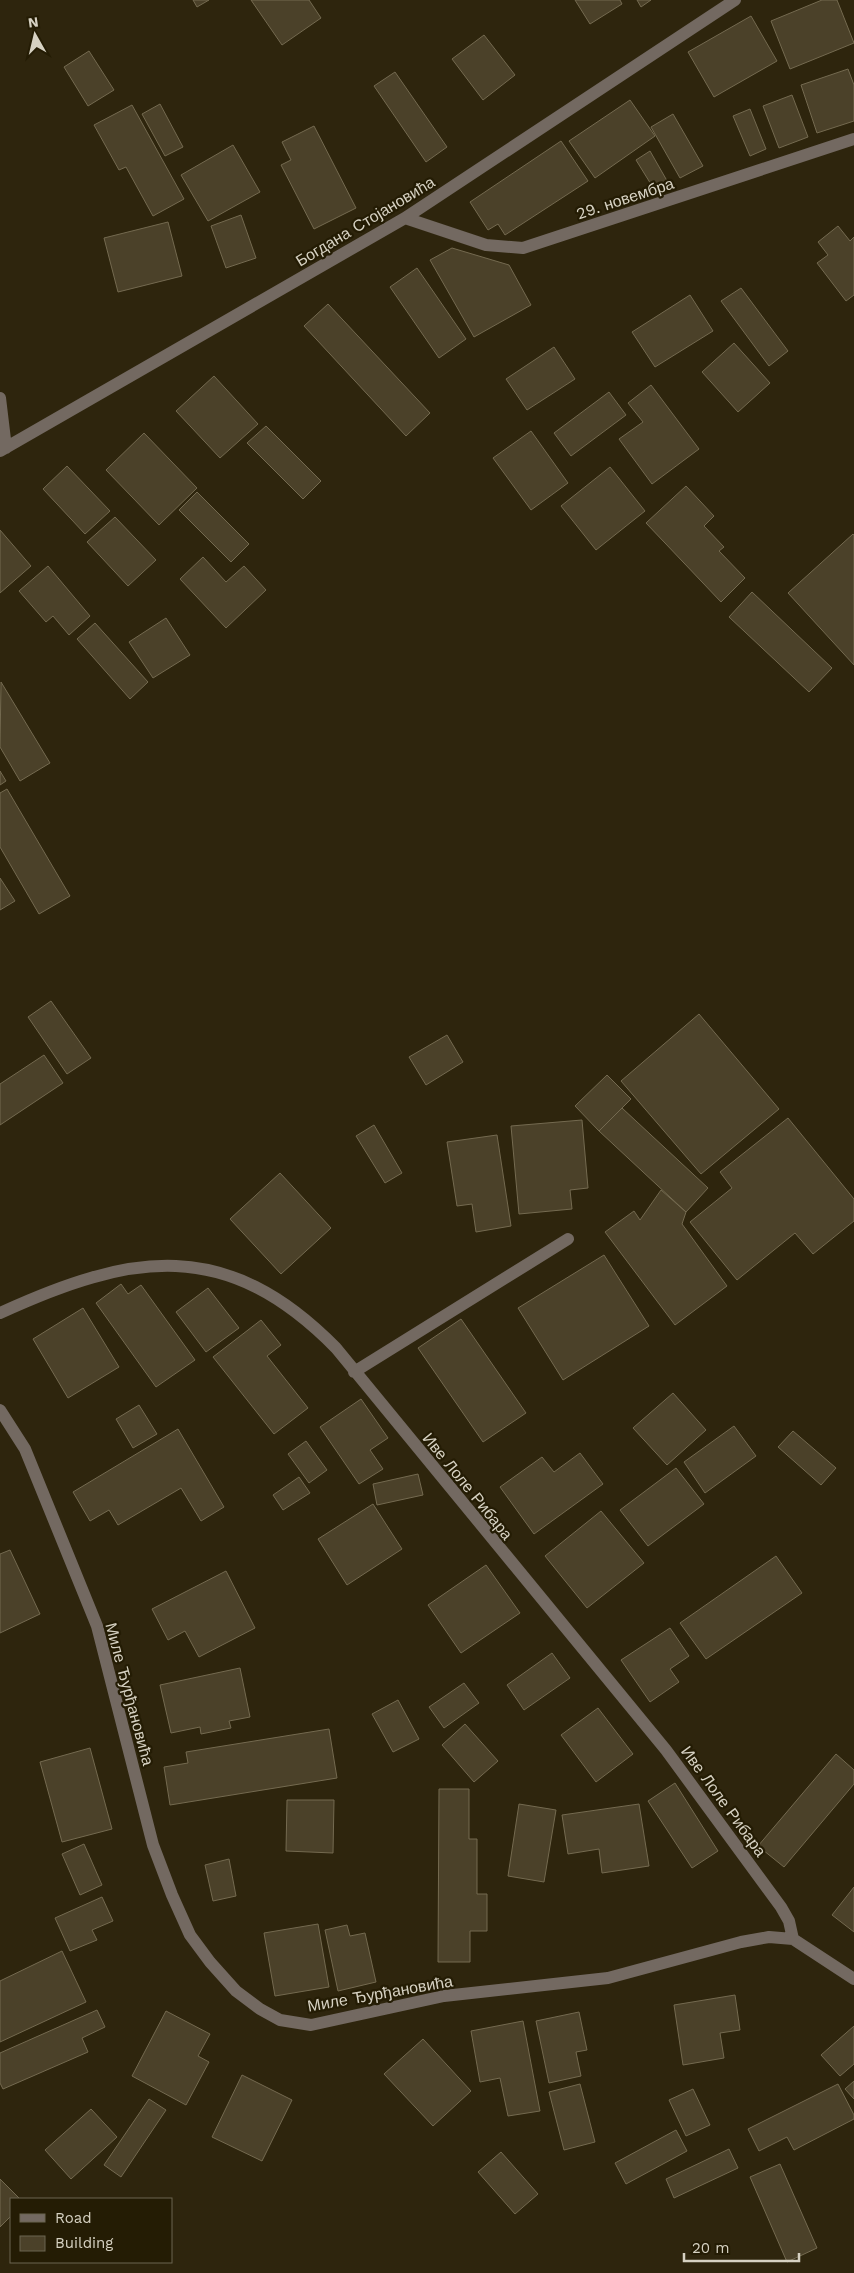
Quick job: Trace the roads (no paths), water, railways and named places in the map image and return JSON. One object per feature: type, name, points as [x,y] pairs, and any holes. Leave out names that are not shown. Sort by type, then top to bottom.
[{"type":"street","name":"Богдана Стојановића","points":[[3,450],[405,218],[735,0]]},
{"type":"street","name":"29. новембра","points":[[405,218],[486,245],[523,248],[854,139]]},
{"type":"street","points":[[0,398],[3,450]]},
{"type":"street","points":[[354,1372],[568,1240]]},
{"type":"street","name":"Иве Лоле Рибара","points":[[0,1313],[50,1290],[87,1278],[158,1264],[191,1265],[225,1274],[278,1300],[320,1332],[666,1750],[781,1907],[789,1921],[793,1939]]},
{"type":"street","name":"Миле Ђурђановића","points":[[0,1410],[25,1450],[97,1626],[153,1845],[172,1895],[190,1935],[210,1962],[236,1991],[260,2009],[280,2020],[311,2025],[444,1996],[608,1978],[741,1942],[769,1937],[793,1939],[854,1979]]}]
